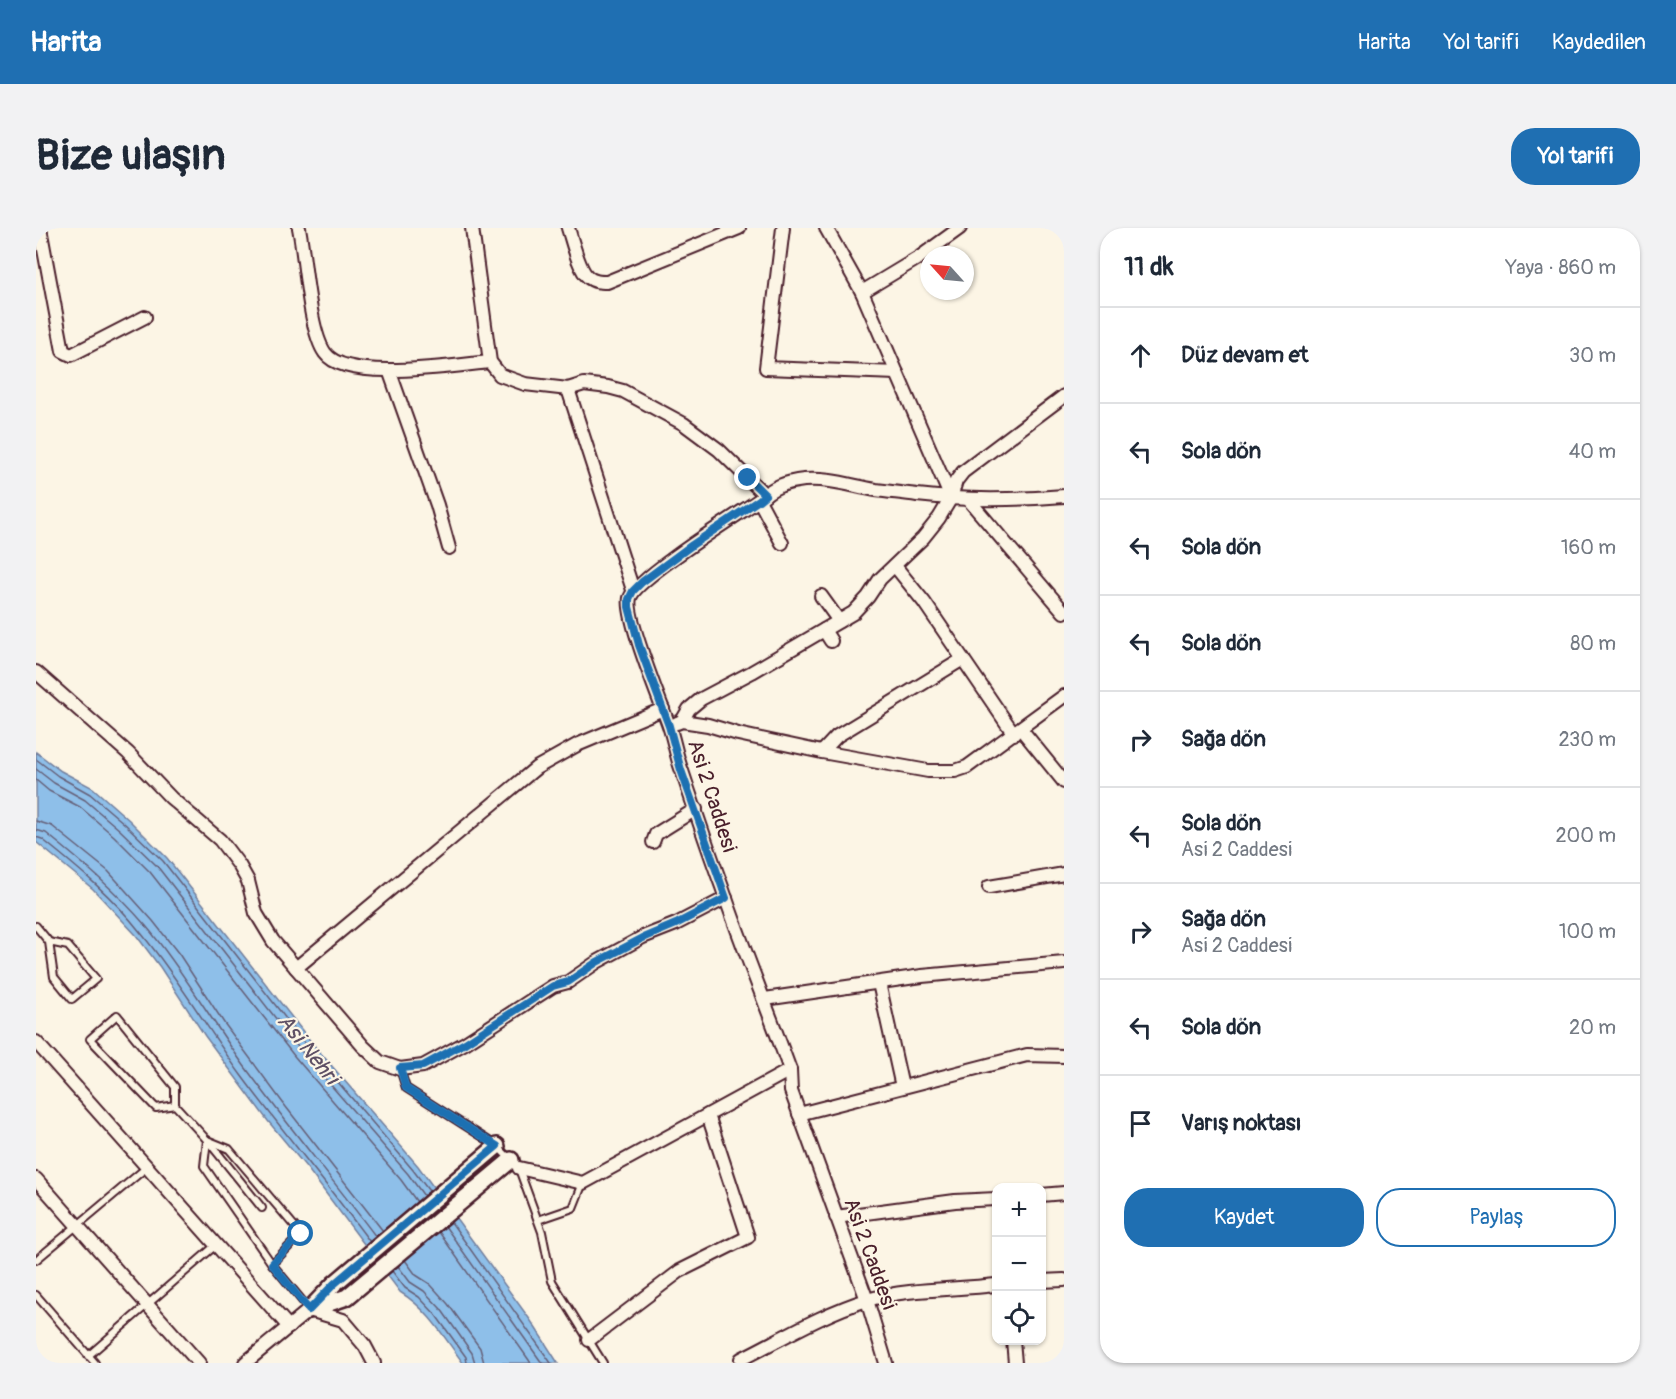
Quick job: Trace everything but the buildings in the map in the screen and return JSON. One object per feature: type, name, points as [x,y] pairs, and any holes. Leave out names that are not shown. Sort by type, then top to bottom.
[{"type":"street","points":[[40,228],[63,351],[71,355],[145,316]]},
{"type":"street","points":[[299,228],[314,324],[325,353],[333,360],[349,367],[370,370],[490,362]]},
{"type":"street","points":[[472,228],[490,362],[500,375],[525,384],[568,389],[584,384],[608,387],[623,391],[684,424],[719,450],[762,497],[782,543]]},
{"type":"street","points":[[568,228],[584,271],[589,278],[597,282],[607,282],[739,228]]},
{"type":"street","points":[[783,228],[766,368],[897,372]]},
{"type":"street","points":[[826,228],[862,292],[951,498]]},
{"type":"street","points":[[862,292],[920,257],[960,228]]},
{"type":"street","points":[[389,370],[437,505],[449,548]]},
{"type":"street","name":"Asi 2 Caddesi","points":[[568,389],[633,591],[629,599],[629,607],[639,645],[669,726],[681,770],[726,898],[790,1070],[791,1091],[867,1300],[886,1363]]},
{"type":"street","points":[[682,721],[689,709],[701,699],[828,635],[839,621],[853,613],[880,579],[923,538],[939,518],[963,472],[1064,396]]},
{"type":"street","points":[[633,591],[692,545],[779,485],[807,480],[830,480],[876,490],[990,501],[1064,496]]},
{"type":"street","points":[[968,499],[1064,612]]},
{"type":"street","points":[[895,566],[924,602],[1017,731],[1064,782]]},
{"type":"street","points":[[821,597],[839,621]]},
{"type":"street","points":[[822,752],[837,736],[963,659]]},
{"type":"street","points":[[36,672],[128,753],[171,798],[220,840],[248,881],[256,913],[273,941],[363,1046],[380,1062],[400,1068],[423,1066],[465,1043],[553,986],[568,982],[597,962],[726,898]]},
{"type":"street","points":[[669,726],[682,721],[708,725],[738,734],[822,752],[928,771],[955,771],[967,767],[1064,696]]},
{"type":"street","points":[[296,968],[537,768],[577,745],[663,709]]},
{"type":"street","points":[[653,842],[656,834],[696,809]]},
{"type":"street","points":[[989,887],[1064,874]]},
{"type":"street","points":[[765,999],[922,976],[1064,963]]},
{"type":"street","points":[[879,983],[902,1087]]},
{"type":"street","points":[[36,1042],[289,1327]]},
{"type":"street","points":[[799,1114],[1027,1055],[1064,1056]]},
{"type":"street","points":[[309,1310],[347,1297],[515,1164],[583,1183],[790,1070]]},
{"type":"street","points":[[589,1340],[680,1270],[747,1237],[708,1115]]},
{"type":"street","points":[[245,1363],[497,1146]]},
{"type":"street","points":[[36,1179],[199,1363]]},
{"type":"street","points":[[1046,1195],[1064,1193]]},
{"type":"street","points":[[836,1217],[955,1201],[992,1199]]},
{"type":"street","points":[[1046,1281],[1064,1280]]},
{"type":"street","points":[[741,1359],[867,1300],[907,1292],[992,1285]]},
{"type":"street","points":[[309,1310],[343,1320],[365,1346],[374,1363]]},
{"type":"street","points":[[1013,1345],[1015,1363]]},
{"type":"lane","points":[[36,926],[50,942],[54,977],[72,999],[96,979],[68,946],[50,942]]},
{"type":"lane","points":[[175,1105],[156,1108],[90,1039],[117,1015],[175,1087],[175,1105],[207,1140],[262,1208]]},
{"type":"lane","points":[[400,1068],[406,1088],[497,1146],[515,1164],[542,1232],[552,1281],[603,1363]]},
{"type":"lane","points":[[207,1140],[229,1149],[301,1234],[272,1264]]},
{"type":"lane","points":[[207,1140],[204,1166],[272,1264],[309,1310]]},
{"type":"lane","points":[[36,1260],[147,1167]]},
{"type":"lane","points":[[538,1220],[573,1208],[583,1183]]},
{"type":"lane","points":[[88,1356],[216,1245]]},
{"type":"lane","points":[[36,1296],[95,1363]]},
{"type":"water","name":"Asi Nehri","points":[[36,752],[61,771],[93,788],[167,858],[312,1043],[418,1166],[531,1321],[558,1363],[463,1363],[427,1315],[400,1292],[205,1036],[136,935],[93,889],[36,842]]},
{"type":"route","points":[[301,1234],[272,1264],[309,1310],[334,1284],[497,1146],[406,1088],[400,1068],[423,1066],[465,1043],[553,986],[568,982],[597,962],[726,898],[681,770],[669,726],[639,645],[629,599],[642,582],[765,495],[748,478]]}]
